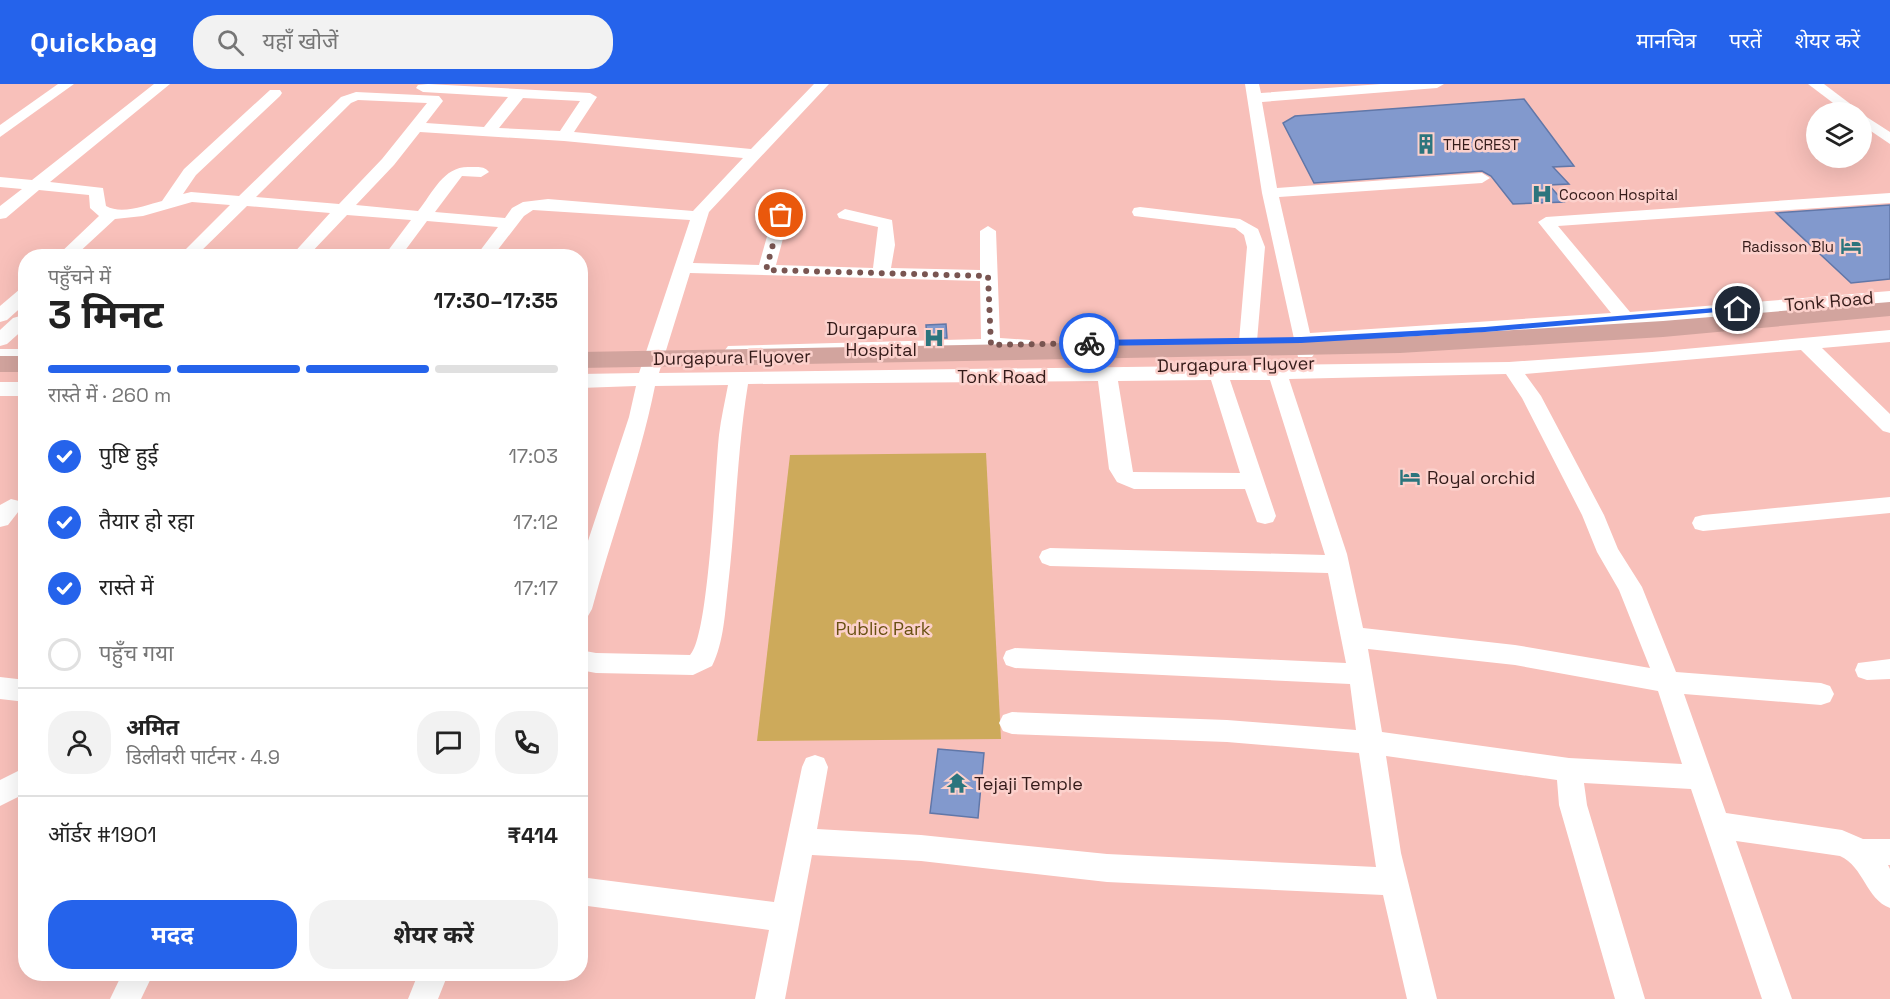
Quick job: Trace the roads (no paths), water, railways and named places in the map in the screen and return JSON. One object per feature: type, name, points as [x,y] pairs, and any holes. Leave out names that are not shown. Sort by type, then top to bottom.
[{"type":"main road","name":"Durgapura Flyover","points":[[588,360],[1400,345],[1663,328],[1888,310]]},
{"type":"main road","name":"Durgapura Flyover","points":[[588,373],[1391,360],[1583,351],[1888,310]]},
{"type":"main road","points":[[0,364],[18,364]]},
{"type":"main road","points":[[0,380],[18,380]]},
{"type":"street","points":[[0,132],[67,84]]},
{"type":"street","points":[[0,214],[163,84]]},
{"type":"street","points":[[588,580],[639,417],[647,379],[699,216],[822,84]]},
{"type":"street","points":[[1311,371],[1301,340],[1270,193],[1253,91],[1437,84]]},
{"type":"street","points":[[1815,84],[1840,102]]},
{"type":"street","points":[[194,249],[346,100],[356,96],[421,90],[520,92],[590,97],[564,136]]},
{"type":"street","points":[[306,249],[345,209],[417,127],[436,101],[421,90]]},
{"type":"street","points":[[488,132],[520,92]]},
{"type":"street","points":[[169,203],[190,172],[275,93]]},
{"type":"street","points":[[1872,126],[1890,139]]},
{"type":"street","points":[[417,127],[564,136],[755,154]]},
{"type":"street","points":[[398,249],[458,172],[481,172]]},
{"type":"street","points":[[1270,193],[1482,178]]},
{"type":"street","points":[[0,182],[98,191],[98,208],[110,215],[141,212],[191,197],[510,223]]},
{"type":"street","points":[[766,270],[786,197]]},
{"type":"street","points":[[1626,319],[1546,222],[1890,198]]},
{"type":"street","points":[[490,249],[518,212],[529,206],[548,204],[699,216]]},
{"type":"street","points":[[1140,212],[1240,224],[1252,233],[1256,242],[1248,341]]},
{"type":"street","points":[[845,214],[880,220],[886,224],[881,273]]},
{"type":"street","points":[[73,249],[110,215]]},
{"type":"street","points":[[988,231],[991,345]]},
{"type":"street","points":[[683,268],[988,276]]},
{"type":"street","points":[[0,316],[18,299]]},
{"type":"street","name":"Tonk Road","points":[[588,354],[809,346],[1301,340],[1626,319],[1888,310]]},
{"type":"street","points":[[0,321],[18,322]]},
{"type":"street","points":[[0,340],[18,326]]},
{"type":"street","name":"Tonk Road","points":[[588,381],[739,377],[1010,377],[1511,368],[1890,336]]},
{"type":"street","points":[[1806,344],[1890,426]]},
{"type":"street","points":[[0,355],[18,355]]},
{"type":"street","points":[[1511,368],[1531,396],[1593,515],[1608,552],[1630,587],[1667,682],[1777,999]]},
{"type":"street","points":[[1277,372],[1338,564],[1361,674],[1387,854],[1422,999]]},
{"type":"street","points":[[1218,373],[1265,516]]},
{"type":"street","points":[[1107,374],[1120,469],[1125,477],[1134,481],[1166,482],[1253,481]]},
{"type":"street","points":[[588,662],[693,665],[702,659],[711,629],[726,511],[729,435],[739,377]]},
{"type":"street","points":[[0,389],[18,389]]},
{"type":"street","points":[[1703,523],[1890,505]]},
{"type":"street","points":[[1050,557],[1173,558],[1338,564]]},
{"type":"street","points":[[1354,637],[1515,655],[1667,682],[1821,694]]},
{"type":"street","points":[[1015,658],[1361,674]]},
{"type":"street","points":[[0,688],[18,690]]},
{"type":"street","points":[[1012,723],[1254,733],[1371,742],[1464,752],[1569,770],[1700,777]]},
{"type":"street","points":[[770,999],[803,841],[815,767]]},
{"type":"street","points":[[1569,770],[1573,805],[1630,999]]},
{"type":"street","points":[[0,794],[18,784]]},
{"type":"street","points":[[1717,825],[1842,843],[1862,852],[1890,852]]},
{"type":"street","points":[[803,841],[921,848],[1107,868],[1394,882]]},
{"type":"street","points":[[1862,852],[1890,894]]},
{"type":"street","points":[[588,892],[787,918]]},
{"type":"street","points":[[125,999],[134,981]]},
{"type":"street","points":[[423,999],[430,981]]},
{"type":"place","name":"THE CREST","points":[[1426,144]]},
{"type":"place","name":"Cocoon Hospital","points":[[1542,194]]},
{"type":"place","name":"Radisson Blu","points":[[1851,246]]},
{"type":"place","name":"Durgapura Hospital","points":[[934,338]]},
{"type":"place","name":"Royal orchid","points":[[1410,477]]},
{"type":"place","name":"Tejaji Temple","points":[[957,783]]},
{"type":"park label","name":"Public Park","points":[[883,628]]}]
